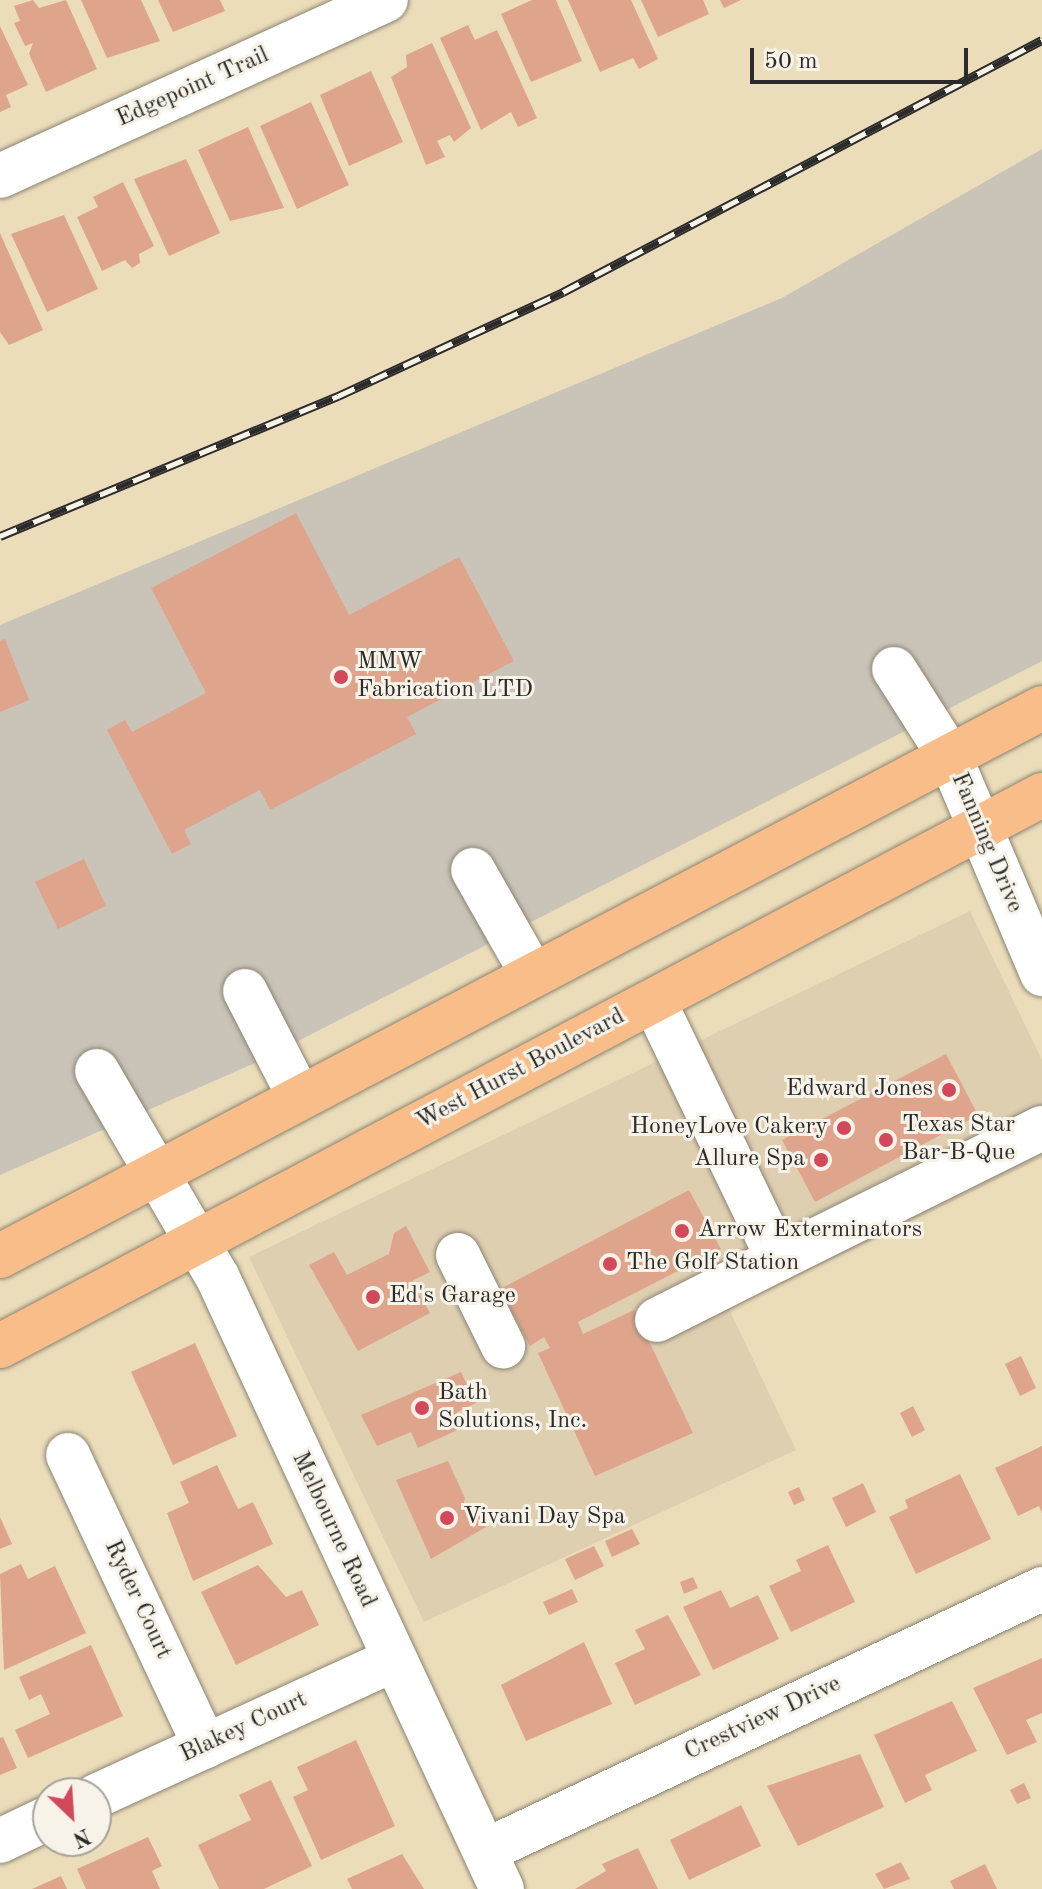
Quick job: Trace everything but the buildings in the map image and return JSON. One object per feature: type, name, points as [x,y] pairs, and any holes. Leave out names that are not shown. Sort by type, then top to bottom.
[{"type":"main road","points":[[0,1256],[1042,708]]},
{"type":"main road","name":"West Hurst Boulevard","points":[[0,1346],[1042,795]]},
{"type":"street","name":"Edgepoint Trail","points":[[0,176],[386,0]]},
{"type":"street","name":"Fanning Drive","points":[[894,669],[950,757],[977,827],[1042,974]]},
{"type":"street","points":[[473,870],[532,974]]},
{"type":"street","points":[[245,991],[300,1098]]},
{"type":"street","points":[[654,1001],[778,1259]]},
{"type":"street","name":"Melbourne Road","points":[[97,1071],[197,1240],[493,1870]]},
{"type":"street","points":[[657,1320],[1042,1128]]},
{"type":"street","points":[[458,1255],[503,1346]]},
{"type":"street","name":"Ryder Court","points":[[68,1455],[205,1746]]},
{"type":"street","name":"Crestview Drive","points":[[493,1870],[1042,1589]]},
{"type":"street","name":"Blakey Court","points":[[112,1789],[393,1660]]},
{"type":"street","points":[[0,1841],[32,1826]]},
{"type":"shaded area","points":[[1042,149],[1042,661],[255,1063],[0,1175],[0,625],[782,298]]},
{"type":"shaded area","points":[[970,911],[1042,1060],[1042,1158],[729,1309],[796,1450],[424,1622],[249,1257]]},
{"type":"railway","points":[[0,536],[338,396],[563,292],[1042,40]]},
{"type":"place","name":"MMW Fabrication LTD","points":[[341,677]]},
{"type":"place","name":"Edward Jones","points":[[949,1090]]},
{"type":"place","name":"HoneyLove Cakery","points":[[844,1128]]},
{"type":"place","name":"Texas Star Bar-B-Que","points":[[886,1140]]},
{"type":"place","name":"Allure Spa","points":[[821,1160]]},
{"type":"place","name":"Arrow Exterminators","points":[[682,1231]]},
{"type":"place","name":"The Golf Station","points":[[610,1264]]},
{"type":"place","name":"Ed's Garage","points":[[373,1297]]},
{"type":"place","name":"Bath Solutions, Inc.","points":[[422,1408]]},
{"type":"place","name":"Vivani Day Spa","points":[[447,1518]]}]
